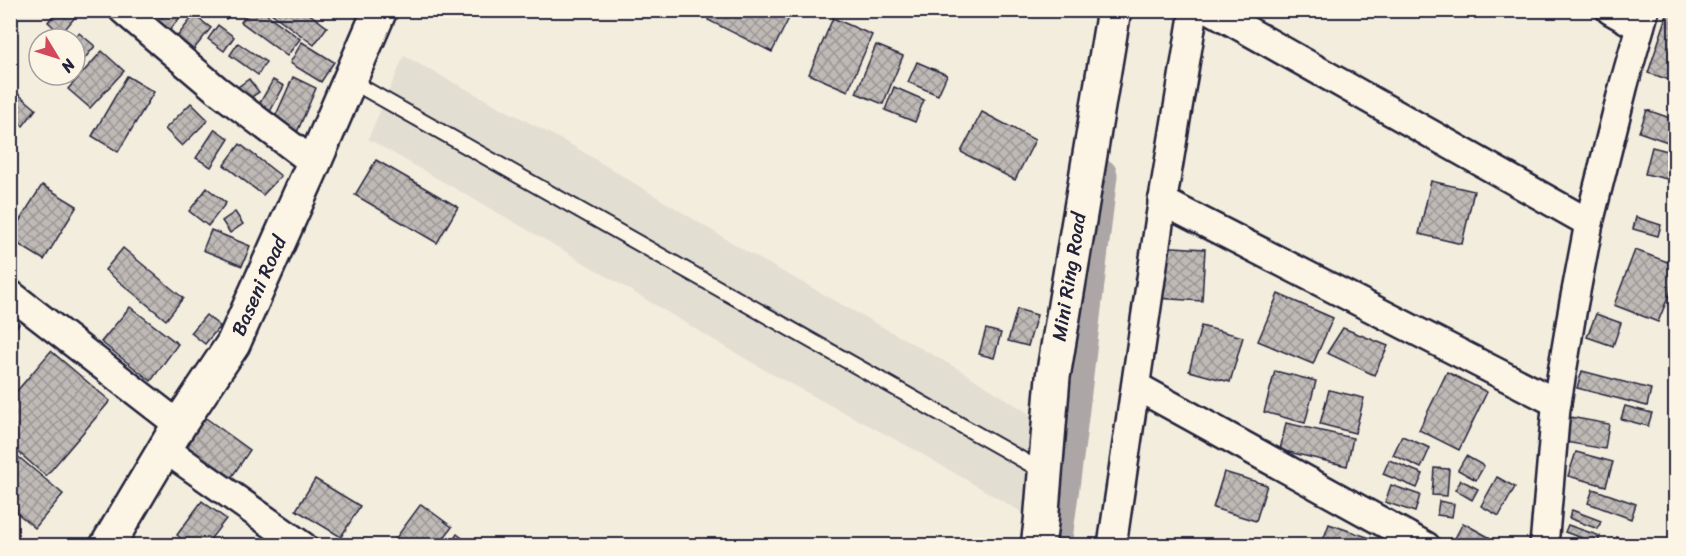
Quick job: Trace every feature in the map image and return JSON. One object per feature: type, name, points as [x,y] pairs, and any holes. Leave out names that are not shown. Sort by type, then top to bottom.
[{"type":"street","points":[[123,10],[216,89],[314,163]]},
{"type":"street","name":"Baseni Road","points":[[107,546],[172,437],[232,344],[351,81],[380,10]]},
{"type":"street","name":"Mini Ring Road","points":[[1038,546],[1053,377],[1114,10]]},
{"type":"street","points":[[1112,546],[1162,201],[1194,10]]},
{"type":"street","points":[[1211,10],[1589,223]]},
{"type":"street","points":[[1544,546],[1557,403],[1589,223],[1642,19],[1610,10]]},
{"type":"street","points":[[1162,201],[1557,403]]},
{"type":"street","points":[[10,294],[172,437],[303,546]]},
{"type":"street","points":[[1137,386],[1426,546]]},
{"type":"lane","points":[[351,81],[1046,473]]},
{"type":"shaded area","points":[[404,56],[575,147],[749,253],[960,370],[1033,416],[1023,513],[915,450],[768,372],[549,242],[368,139]]},
{"type":"building","points":[[57,10],[81,10],[67,27],[53,27],[48,22]]},
{"type":"building","points":[[155,10],[186,10],[169,31],[151,15]]},
{"type":"building","points":[[216,10],[234,10],[226,19]]},
{"type":"building","points":[[250,10],[261,10],[300,39],[287,56],[241,22]]},
{"type":"building","points":[[267,10],[304,10],[327,27],[314,45]]},
{"type":"building","points":[[713,10],[793,10],[772,52],[708,20]]},
{"type":"building","points":[[1669,10],[1676,10],[1676,82],[1648,73]]},
{"type":"building","points":[[194,15],[211,28],[186,59],[170,46]]},
{"type":"building","points":[[833,18],[872,35],[848,91],[809,74]]},
{"type":"building","points":[[218,25],[234,37],[224,51],[208,39]]},
{"type":"building","points":[[87,40],[95,46],[87,56]]},
{"type":"building","points":[[302,42],[334,62],[321,82],[290,63]]},
{"type":"building","points":[[238,43],[266,62],[258,75],[230,55]]},
{"type":"building","points":[[876,45],[903,56],[883,104],[856,93]]},
{"type":"building","points":[[102,51],[124,71],[90,108],[68,89],[70,87],[87,87],[87,68]]},
{"type":"building","points":[[917,62],[947,75],[938,95],[908,82]]},
{"type":"building","points":[[127,76],[154,92],[118,152],[92,136]]},
{"type":"building","points":[[293,77],[316,88],[292,144],[268,133]]},
{"type":"building","points":[[249,79],[259,92],[247,100],[238,87]]},
{"type":"building","points":[[273,80],[284,86],[261,128],[249,122]]},
{"type":"building","points":[[10,87],[36,109],[23,126],[10,116]]},
{"type":"building","points":[[894,87],[924,100],[915,122],[885,110]]},
{"type":"building","points":[[191,103],[208,120],[182,146],[165,129]]},
{"type":"building","points":[[1647,110],[1676,120],[1676,145],[1639,132]]},
{"type":"building","points":[[982,112],[1035,140],[1015,180],[961,152]]},
{"type":"building","points":[[215,129],[229,139],[211,167],[196,158]]},
{"type":"building","points":[[240,144],[281,176],[263,195],[224,165]]},
{"type":"building","points":[[1652,147],[1676,153],[1676,181],[1645,174]]},
{"type":"building","points":[[376,160],[458,207],[437,243],[355,195]]},
{"type":"building","points":[[1431,181],[1474,191],[1462,244],[1419,234]]},
{"type":"building","points":[[42,185],[77,206],[44,260],[10,239]]},
{"type":"building","points":[[207,188],[226,203],[208,226],[189,211]]},
{"type":"building","points":[[235,212],[243,224],[230,233],[222,221]]},
{"type":"building","points":[[1636,217],[1661,225],[1658,236],[1633,229]]},
{"type":"building","points":[[211,230],[250,246],[242,266],[203,250]]},
{"type":"building","points":[[1157,246],[1205,249],[1202,301],[1155,298]]},
{"type":"building","points":[[123,248],[183,298],[166,320],[105,270]]},
{"type":"building","points":[[1635,250],[1676,265],[1676,278],[1658,322],[1614,305]]},
{"type":"building","points":[[1278,294],[1333,318],[1313,364],[1258,341]]},
{"type":"building","points":[[130,307],[178,344],[151,381],[101,342]]},
{"type":"building","points":[[1017,309],[1037,315],[1028,346],[1008,341]]},
{"type":"building","points":[[1596,314],[1621,323],[1613,346],[1587,337]]},
{"type":"building","points":[[206,315],[220,326],[205,344],[191,333]]},
{"type":"building","points":[[10,317],[19,324],[10,335]]},
{"type":"building","points":[[1201,326],[1243,337],[1230,382],[1189,371]]},
{"type":"building","points":[[1343,328],[1388,346],[1374,375],[1327,353]]},
{"type":"building","points":[[986,329],[1001,333],[994,358],[979,354]]},
{"type":"building","points":[[51,351],[110,401],[46,476],[10,445],[10,399]]},
{"type":"building","points":[[1275,371],[1316,381],[1305,423],[1264,412]]},
{"type":"building","points":[[1582,371],[1651,389],[1647,406],[1577,388]]},
{"type":"building","points":[[1447,372],[1487,392],[1459,450],[1419,430]]},
{"type":"building","points":[[1329,390],[1364,398],[1355,433],[1320,424]]},
{"type":"building","points":[[1625,406],[1652,413],[1648,426],[1621,419]]},
{"type":"building","points":[[203,416],[250,450],[231,478],[183,443]]},
{"type":"building","points":[[1570,417],[1609,424],[1605,449],[1565,442]]},
{"type":"building","points":[[1286,423],[1353,438],[1347,466],[1280,450]]},
{"type":"building","points":[[1402,436],[1430,448],[1421,468],[1393,455]]},
{"type":"building","points":[[1674,447],[1676,448],[1676,467],[1670,465]]},
{"type":"building","points":[[1576,452],[1613,462],[1606,486],[1568,476]]},
{"type":"building","points":[[15,454],[63,494],[35,528],[10,507],[10,460]]},
{"type":"building","points":[[1466,456],[1484,466],[1476,480],[1458,470]]},
{"type":"building","points":[[1389,460],[1423,474],[1417,488],[1383,474]]},
{"type":"building","points":[[1434,468],[1449,469],[1447,496],[1432,495]]},
{"type":"building","points":[[1224,472],[1267,485],[1256,521],[1213,508]]},
{"type":"building","points":[[1497,477],[1515,487],[1499,516],[1481,506]]},
{"type":"building","points":[[315,479],[360,506],[341,537],[296,510]]},
{"type":"building","points":[[1461,480],[1478,489],[1472,500],[1455,490]]},
{"type":"building","points":[[1391,485],[1420,495],[1415,512],[1385,502]]},
{"type":"building","points":[[1593,489],[1636,504],[1631,519],[1588,503]]},
{"type":"building","points":[[202,501],[226,519],[205,546],[190,546],[177,535]]},
{"type":"building","points":[[1439,501],[1454,504],[1452,517],[1437,515]]},
{"type":"building","points":[[421,504],[452,527],[438,546],[390,546]]},
{"type":"building","points":[[1572,510],[1601,521],[1598,529],[1569,518]]},
{"type":"building","points":[[1463,523],[1505,546],[1459,546],[1453,542]]},
{"type":"building","points":[[1329,524],[1370,538],[1367,546],[1321,546]]},
{"type":"building","points":[[1568,525],[1600,536],[1598,544],[1565,532]]},
{"type":"building","points":[[457,534],[473,546],[449,546]]},
{"type":"building","points":[[1617,537],[1632,543],[1631,546],[1613,546]]},
{"type":"building","points":[[220,538],[230,546],[214,546]]},
{"type":"waterway","points":[[1055,546],[1101,175]]}]
